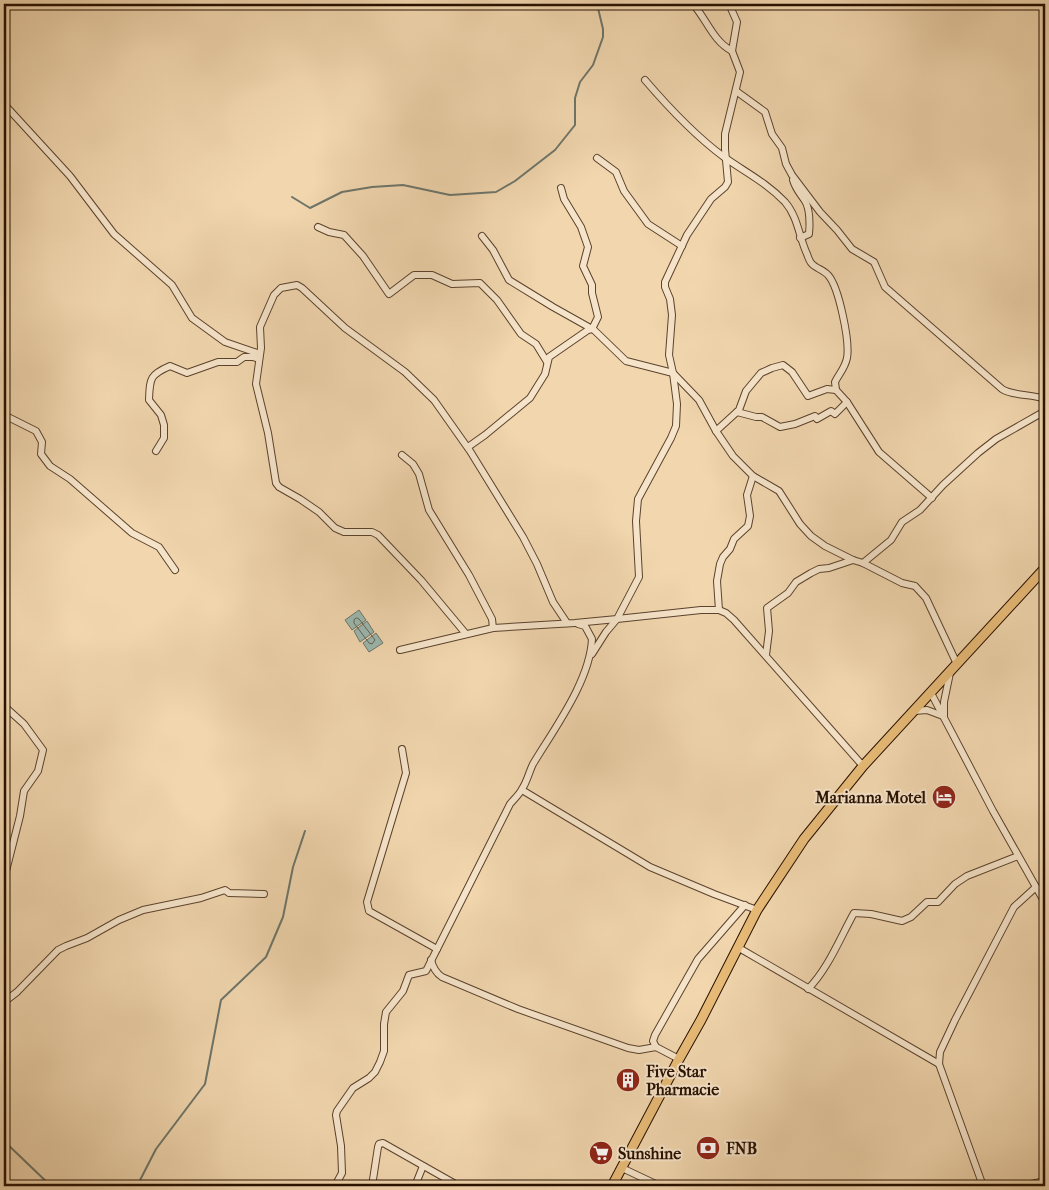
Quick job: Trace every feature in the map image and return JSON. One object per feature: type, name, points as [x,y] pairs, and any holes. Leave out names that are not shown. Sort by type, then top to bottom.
[{"type":"main road","points":[[612,1186],[702,1020],[757,910],[804,839],[863,766],[1045,568]]},
{"type":"street","points":[[693,4],[714,36],[724,47],[732,51]]},
{"type":"street","points":[[586,664],[606,632],[617,619],[639,577],[636,521],[638,499],[676,426],[673,373],[668,354],[672,315],[665,282],[687,235],[711,199],[727,184],[725,134],[740,72],[732,51],[736,22],[730,4]]},
{"type":"street","points":[[645,80],[674,114],[726,158],[766,185],[790,209],[812,264],[828,274],[832,280],[841,307],[847,337],[847,356],[835,382],[836,390],[847,402],[879,452],[932,498]]},
{"type":"street","points":[[736,92],[765,112],[772,134],[782,148],[786,164],[792,175],[820,212],[852,249],[874,262],[885,287],[1002,389],[1011,393],[1034,395],[1045,399]]},
{"type":"street","points":[[4,104],[70,176],[114,234],[172,285],[192,318],[224,342],[260,356]]},
{"type":"street","points":[[596,158],[616,172],[624,191],[648,224],[682,246]]},
{"type":"street","points":[[792,175],[797,191],[807,203],[809,234],[800,238]]},
{"type":"street","points":[[561,188],[564,199],[580,227],[588,247],[583,266],[592,285],[598,317],[592,330]]},
{"type":"street","points":[[318,227],[329,232],[344,235],[363,256],[389,294],[414,275],[432,275],[452,284],[480,284],[497,300],[521,334],[536,344],[547,362]]},
{"type":"street","points":[[482,236],[493,250],[509,280],[592,330],[626,361],[673,373],[699,400],[716,431],[733,456],[753,476],[779,491],[800,524],[811,536],[824,546],[852,560],[863,563],[902,583],[915,586],[926,598],[957,664]]},
{"type":"street","points":[[466,634],[421,580],[378,535],[372,532],[344,532],[335,528],[319,512],[279,487],[276,483],[268,433],[256,384],[260,356],[260,327],[270,302],[281,288],[297,285],[314,297],[345,328],[413,379],[434,400],[468,447],[524,538],[553,602],[567,623]]},
{"type":"street","points":[[468,447],[530,398],[545,374],[549,357],[554,352],[588,330],[592,330]]},
{"type":"street","points":[[156,450],[164,435],[162,416],[149,400],[149,382],[155,375],[170,366],[187,373],[217,362],[237,362],[246,357],[260,356]]},
{"type":"street","points":[[716,431],[737,412],[746,391],[761,373],[772,368],[783,365],[792,372],[808,396],[827,389],[836,390]]},
{"type":"street","points":[[737,412],[762,417],[780,428],[815,416],[817,418],[831,411],[835,414],[847,402]]},
{"type":"street","points":[[863,563],[891,540],[902,522],[920,510],[942,485],[978,453],[996,439],[1045,411]]},
{"type":"street","points":[[4,415],[36,431],[42,442],[41,454],[50,466],[70,479],[132,533],[160,547],[175,570]]},
{"type":"street","points":[[402,455],[413,464],[419,474],[429,510],[469,575],[492,619],[493,628]]},
{"type":"street","points":[[719,610],[717,582],[720,564],[734,539],[748,526],[750,516],[747,495],[753,476]]},
{"type":"street","points":[[766,655],[769,631],[767,608],[788,593],[796,582],[818,569],[829,568],[852,560]]},
{"type":"street","points":[[400,650],[493,628],[575,623],[700,610],[719,610],[734,620],[863,766]]},
{"type":"street","points":[[335,1186],[342,1173],[337,1111],[353,1088],[375,1072],[384,1051],[386,1012],[403,991],[409,975],[424,972],[432,960],[510,804],[522,790],[532,767],[578,688],[592,638],[585,626],[575,623]]},
{"type":"street","points":[[944,717],[944,702],[950,672]]},
{"type":"street","points":[[931,692],[1045,903]]},
{"type":"street","points":[[4,706],[24,724],[43,750],[38,772],[24,792],[6,871],[4,896]]},
{"type":"street","points":[[914,711],[927,710],[944,717]]},
{"type":"street","points":[[402,749],[406,773],[367,902],[369,910],[437,949]]},
{"type":"street","points":[[522,790],[650,867],[757,910]]},
{"type":"street","points":[[808,989],[826,965],[854,913],[871,914],[902,921],[911,917],[927,902],[938,902],[955,884],[967,876],[1018,856]]},
{"type":"street","points":[[983,1186],[939,1064],[940,1052],[1014,907],[1036,887]]},
{"type":"street","points":[[4,1002],[17,992],[58,950],[87,938],[119,920],[144,910],[201,898],[224,890],[229,893],[264,894]]},
{"type":"street","points":[[656,1047],[655,1035],[698,959],[745,905]]},
{"type":"street","points":[[739,948],[939,1064]]},
{"type":"street","points":[[432,960],[437,973],[442,977],[518,1009],[628,1048],[639,1050],[656,1047],[679,1060]]},
{"type":"street","points":[[928,1056],[940,1052]]},
{"type":"street","points":[[372,1186],[379,1144],[383,1143],[459,1186]]},
{"type":"street","points":[[415,1186],[423,1166]]},
{"type":"street","points":[[622,1168],[660,1186]]},
{"type":"street","points":[[1022,1186],[1045,1181]]},
{"type":"water","points":[[359,610],[366,620],[352,630],[345,620]]},
{"type":"water","points":[[367,621],[374,632],[360,642],[354,631]]},
{"type":"water","points":[[376,633],[383,643],[369,652],[363,643]]},
{"type":"waterway","points":[[292,197],[310,208],[342,192],[372,187],[403,185],[450,195],[496,192],[515,181],[555,150],[575,125],[575,98],[580,82],[593,65],[603,37],[597,4]]},
{"type":"waterway","points":[[137,1186],[156,1149],[205,1084],[221,1000],[266,957],[283,917],[293,867],[305,831]]},
{"type":"waterway","points":[[4,1141],[51,1186]]},
{"type":"place","name":"Marianna Motel","points":[[944,797]]},
{"type":"place","name":"Five Star Pharmacie","points":[[628,1080]]},
{"type":"place","name":"FNB","points":[[708,1148]]},
{"type":"place","name":"Sunshine","points":[[601,1153]]}]
